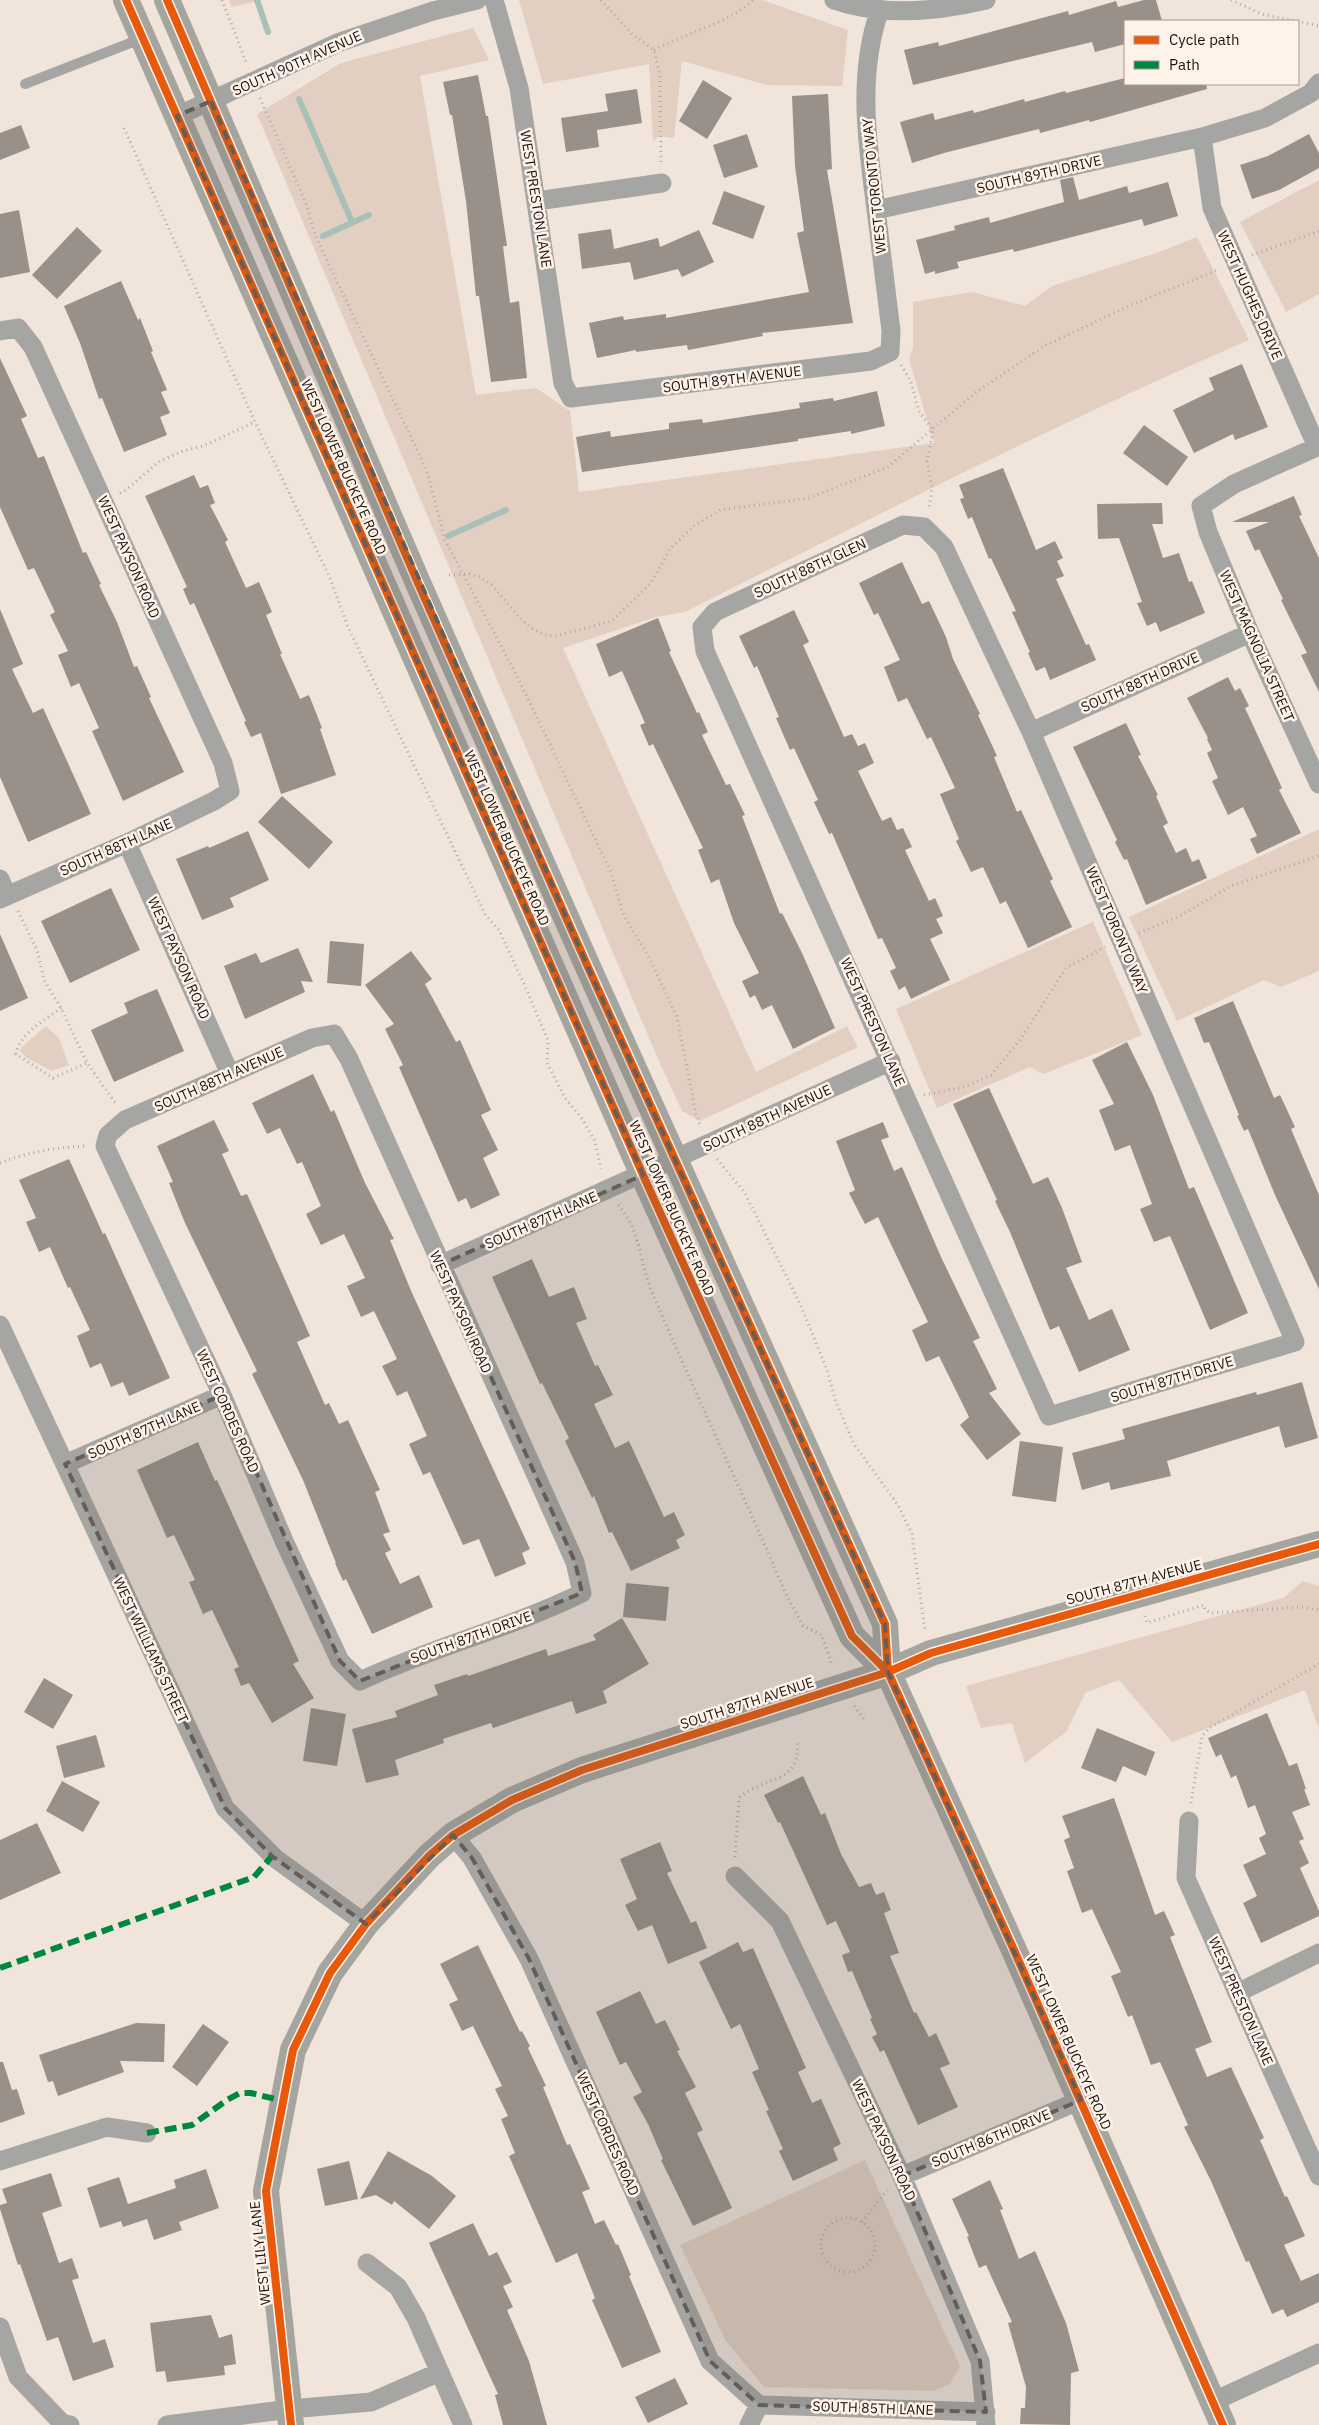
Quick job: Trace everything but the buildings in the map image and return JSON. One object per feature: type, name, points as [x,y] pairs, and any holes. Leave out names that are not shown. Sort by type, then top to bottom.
[{"type":"main road","name":"WEST LOWER BUCKEYE ROAD","points":[[126,0],[642,1175],[852,1636],[888,1672]]},
{"type":"main road","name":"WEST LOWER BUCKEYE ROAD","points":[[167,0],[430,611],[885,1624],[888,1672],[1081,2100],[1218,2413]]},
{"type":"main road","name":"SOUTH 87TH AVENUE","points":[[293,2050],[330,1973],[366,1924],[428,1856],[453,1835],[512,1800],[574,1773],[888,1672],[931,1653],[1319,1544]]},
{"type":"main road","name":"WEST LILY LANE","points":[[291,2417],[266,2191],[293,2050]]},
{"type":"street","name":"SOUTH 90TH AVENUE","points":[[177,116],[340,42],[477,0]]},
{"type":"street","name":"WEST PRESTON LANE","points":[[494,0],[519,88],[563,383],[571,398]]},
{"type":"street","points":[[834,0],[851,6],[912,12],[956,7],[986,0]]},
{"type":"street","name":"WEST TORONTO WAY","points":[[880,9],[872,32],[865,94],[866,134],[891,331],[890,352]]},
{"type":"street","name":"SOUTH 89TH DRIVE","points":[[876,210],[1202,137],[1265,118],[1311,93],[1319,83]]},
{"type":"street","name":"WEST HUGHES DRIVE","points":[[1202,137],[1212,208],[1318,447]]},
{"type":"street","points":[[537,201],[662,182]]},
{"type":"street","name":"WEST PAYSON ROAD","points":[[9,329],[33,347],[224,763],[230,791]]},
{"type":"street","name":"SOUTH 89TH AVENUE","points":[[571,398],[871,361],[890,352]]},
{"type":"street","name":"WEST MAGNOLIA STREET","points":[[1318,447],[1234,484],[1201,506],[1208,532],[1250,633],[1319,784]]},
{"type":"street","name":"SOUTH 88TH GLEN","points":[[702,627],[716,612],[903,525],[924,527]]},
{"type":"street","name":"WEST TORONTO WAY","points":[[924,527],[944,547],[1031,732],[1294,1342]]},
{"type":"street","name":"WEST PRESTON LANE","points":[[702,627],[705,651],[1049,1416]]},
{"type":"street","name":"SOUTH 88TH DRIVE","points":[[1031,732],[1250,633]]},
{"type":"street","name":"SOUTH 88TH LANE","points":[[2,891],[127,842],[214,801],[230,791]]},
{"type":"street","name":"WEST PAYSON ROAD","points":[[127,842],[230,1074]]},
{"type":"street","name":"SOUTH 88TH AVENUE","points":[[107,1140],[125,1120],[312,1038],[334,1034]]},
{"type":"street","name":"WEST PAYSON ROAD","points":[[334,1034],[348,1059],[575,1562],[582,1593]]},
{"type":"street","name":"SOUTH 88TH AVENUE","points":[[642,1175],[890,1061]]},
{"type":"street","name":"WEST CORDES ROAD","points":[[107,1140],[222,1395],[284,1541],[340,1661],[360,1681]]},
{"type":"street","name":"SOUTH 87TH LANE","points":[[440,1265],[642,1175]]},
{"type":"street","name":"WEST WILLIAMS STREET","points":[[0,1325],[225,1808],[276,1859],[366,1924]]},
{"type":"street","name":"SOUTH 87TH DRIVE","points":[[1049,1416],[1294,1342]]},
{"type":"street","name":"SOUTH 87TH LANE","points":[[65,1464],[222,1395]]},
{"type":"street","name":"SOUTH 87TH DRIVE","points":[[360,1681],[398,1663],[556,1606],[582,1593]]},
{"type":"street","name":"WEST PRESTON LANE","points":[[1189,1822],[1186,1878],[1319,2176]]},
{"type":"street","name":"WEST CORDES ROAD","points":[[453,1835],[472,1858],[529,1958],[710,2361],[759,2405]]},
{"type":"street","name":"WEST PAYSON ROAD","points":[[735,1876],[780,1921],[902,2176],[980,2361],[986,2419]]},
{"type":"street","points":[[1238,1993],[1319,1953]]},
{"type":"street","name":"SOUTH 86TH DRIVE","points":[[902,2176],[1081,2100]]},
{"type":"street","points":[[0,2161],[106,2127],[147,2133]]},
{"type":"street","points":[[367,2263],[398,2288],[416,2318],[463,2425]]},
{"type":"street","points":[[0,2327],[18,2377],[63,2424],[70,2425]]},
{"type":"street","points":[[1218,2413],[1319,2352]]},
{"type":"street","points":[[167,2425],[291,2417],[371,2402],[440,2372]]},
{"type":"street","points":[[749,2425],[759,2405]]},
{"type":"street","name":"SOUTH 85TH LANE","points":[[759,2405],[986,2419]]},
{"type":"lane","points":[[25,84],[143,38]]},
{"type":"path","points":[[222,0],[246,62]]},
{"type":"path","points":[[600,0],[632,34],[654,50],[660,76],[659,136],[662,182]]},
{"type":"path","points":[[654,50],[680,36],[713,26],[739,14],[754,0]]},
{"type":"path","points":[[1231,0],[1262,14],[1290,20]]},
{"type":"path","points":[[1299,22],[1319,26]]},
{"type":"path","points":[[259,95],[307,206],[315,234],[427,471],[444,540],[526,695],[610,870],[624,916],[648,957],[677,1017],[696,1114],[701,1127]]},
{"type":"path","points":[[124,128],[255,422],[330,578],[348,627],[486,914],[499,930],[520,975],[548,1040],[547,1063],[565,1098],[581,1117],[594,1141],[602,1169]]},
{"type":"path","points":[[449,575],[462,573],[480,577],[492,585],[519,618],[531,628],[544,635],[556,636],[612,621],[651,583],[670,549],[694,526],[720,510],[809,498],[888,467],[975,393],[1046,345],[1131,305],[1236,262],[1319,231]]},
{"type":"path","points":[[890,352],[901,365],[910,382],[919,411],[933,430],[927,462],[932,488],[924,527]]},
{"type":"path","points":[[103,500],[126,490],[160,461],[183,451],[203,446],[255,422]]},
{"type":"path","points":[[907,1099],[967,1086],[991,1076],[1020,1040],[1066,968],[1089,954],[1180,916],[1231,886],[1319,856]]},
{"type":"path","points":[[2,891],[22,916],[37,950],[44,980],[61,1008],[87,1063],[112,1096],[125,1120]]},
{"type":"path","points":[[61,1008],[36,1026],[17,1046],[16,1054],[53,1078],[87,1063]]},
{"type":"path","points":[[0,1163],[20,1155],[37,1154],[107,1140]]},
{"type":"path","points":[[717,1158],[746,1193],[801,1306],[827,1370],[836,1402],[854,1444],[898,1505],[912,1534],[922,1618],[931,1653]]},
{"type":"path","points":[[617,1204],[626,1213],[635,1229],[651,1289],[784,1590],[803,1626],[822,1635],[839,1687],[864,1720]]},
{"type":"path","points":[[1139,1594],[1147,1623],[1204,1605],[1205,1610],[1212,1613],[1300,1607],[1319,1610]]},
{"type":"path","points":[[1189,1822],[1193,1781],[1202,1736],[1209,1728],[1319,1664]]},
{"type":"path","points":[[735,1876],[739,1798],[748,1790],[786,1774],[795,1766],[799,1754],[797,1740]]},
{"type":"path","points":[[862,2222],[882,2195],[902,2176]]},
{"type":"path","points":[[856,2217],[862,2222],[873,2232],[875,2254],[861,2270],[839,2272],[822,2258],[820,2236],[834,2219],[856,2217]]},
{"type":"highlighted area","points":[[211,101],[588,967],[885,1624],[888,1672],[1081,2100],[902,2176],[980,2361],[986,2412],[759,2405],[710,2361],[529,1959],[472,1858],[453,1835],[366,1924],[272,1856],[225,1808],[65,1464],[222,1395],[340,1661],[360,1681],[582,1593],[575,1562],[440,1265],[643,1175],[177,116]]},
{"type":"shaded area","points":[[229,0],[263,0],[232,7]]},
{"type":"shaded area","points":[[519,0],[762,0],[848,30],[842,86],[767,85],[682,61],[674,138],[659,136],[653,141],[649,64],[543,84]]},
{"type":"shaded area","points":[[473,28],[489,60],[420,76],[476,395],[536,388],[570,411],[579,492],[934,443],[909,359],[913,348],[913,302],[972,292],[1025,306],[1052,286],[1159,252],[1197,237],[1249,340],[1035,438],[685,612],[656,617],[563,648],[756,1072],[847,1026],[858,1047],[700,1121],[682,1111],[661,1066],[257,114],[341,63]]},
{"type":"shaded area","points":[[1319,180],[1319,294],[1286,312],[1240,222]]},
{"type":"shaded area","points":[[1319,829],[1319,971],[1281,987],[1264,980],[1177,1021],[1129,917]]},
{"type":"shaded area","points":[[1093,922],[1142,1035],[1043,1074],[1030,1067],[937,1108],[896,1009]]},
{"type":"shaded area","points":[[46,1026],[59,1038],[69,1065],[52,1071],[27,1058],[20,1051],[23,1046]]},
{"type":"shaded area","points":[[1303,1581],[1319,1586],[1319,1729],[1305,1690],[1172,1742],[1119,1680],[1085,1693],[1067,1731],[1025,1763],[1012,1723],[981,1728],[966,1686],[1283,1598]]},
{"type":"shaded area","points":[[865,2160],[960,2366],[950,2384],[933,2391],[764,2387],[726,2341],[680,2245]]},
{"type":"waterway","points":[[257,0],[268,32]]},
{"type":"waterway","points":[[299,99],[352,222]]},
{"type":"waterway","points":[[323,236],[369,215]]},
{"type":"waterway","points":[[448,536],[506,510]]},
{"type":"marked path","points":[[0,1968],[254,1877],[272,1856]]},
{"type":"marked path","points":[[147,2133],[192,2125],[240,2093],[251,2093],[283,2101]]},
{"type":"cycle path","points":[[126,0],[643,1175],[852,1636],[888,1672],[1014,1950],[1223,2425]]},
{"type":"cycle path","points":[[167,0],[418,583],[588,967],[885,1624],[888,1672]]},
{"type":"cycle path","points":[[291,2425],[266,2191],[293,2050],[330,1973],[366,1924],[429,1856],[453,1835],[512,1800],[582,1770],[888,1672],[931,1653],[1319,1544]]}]
